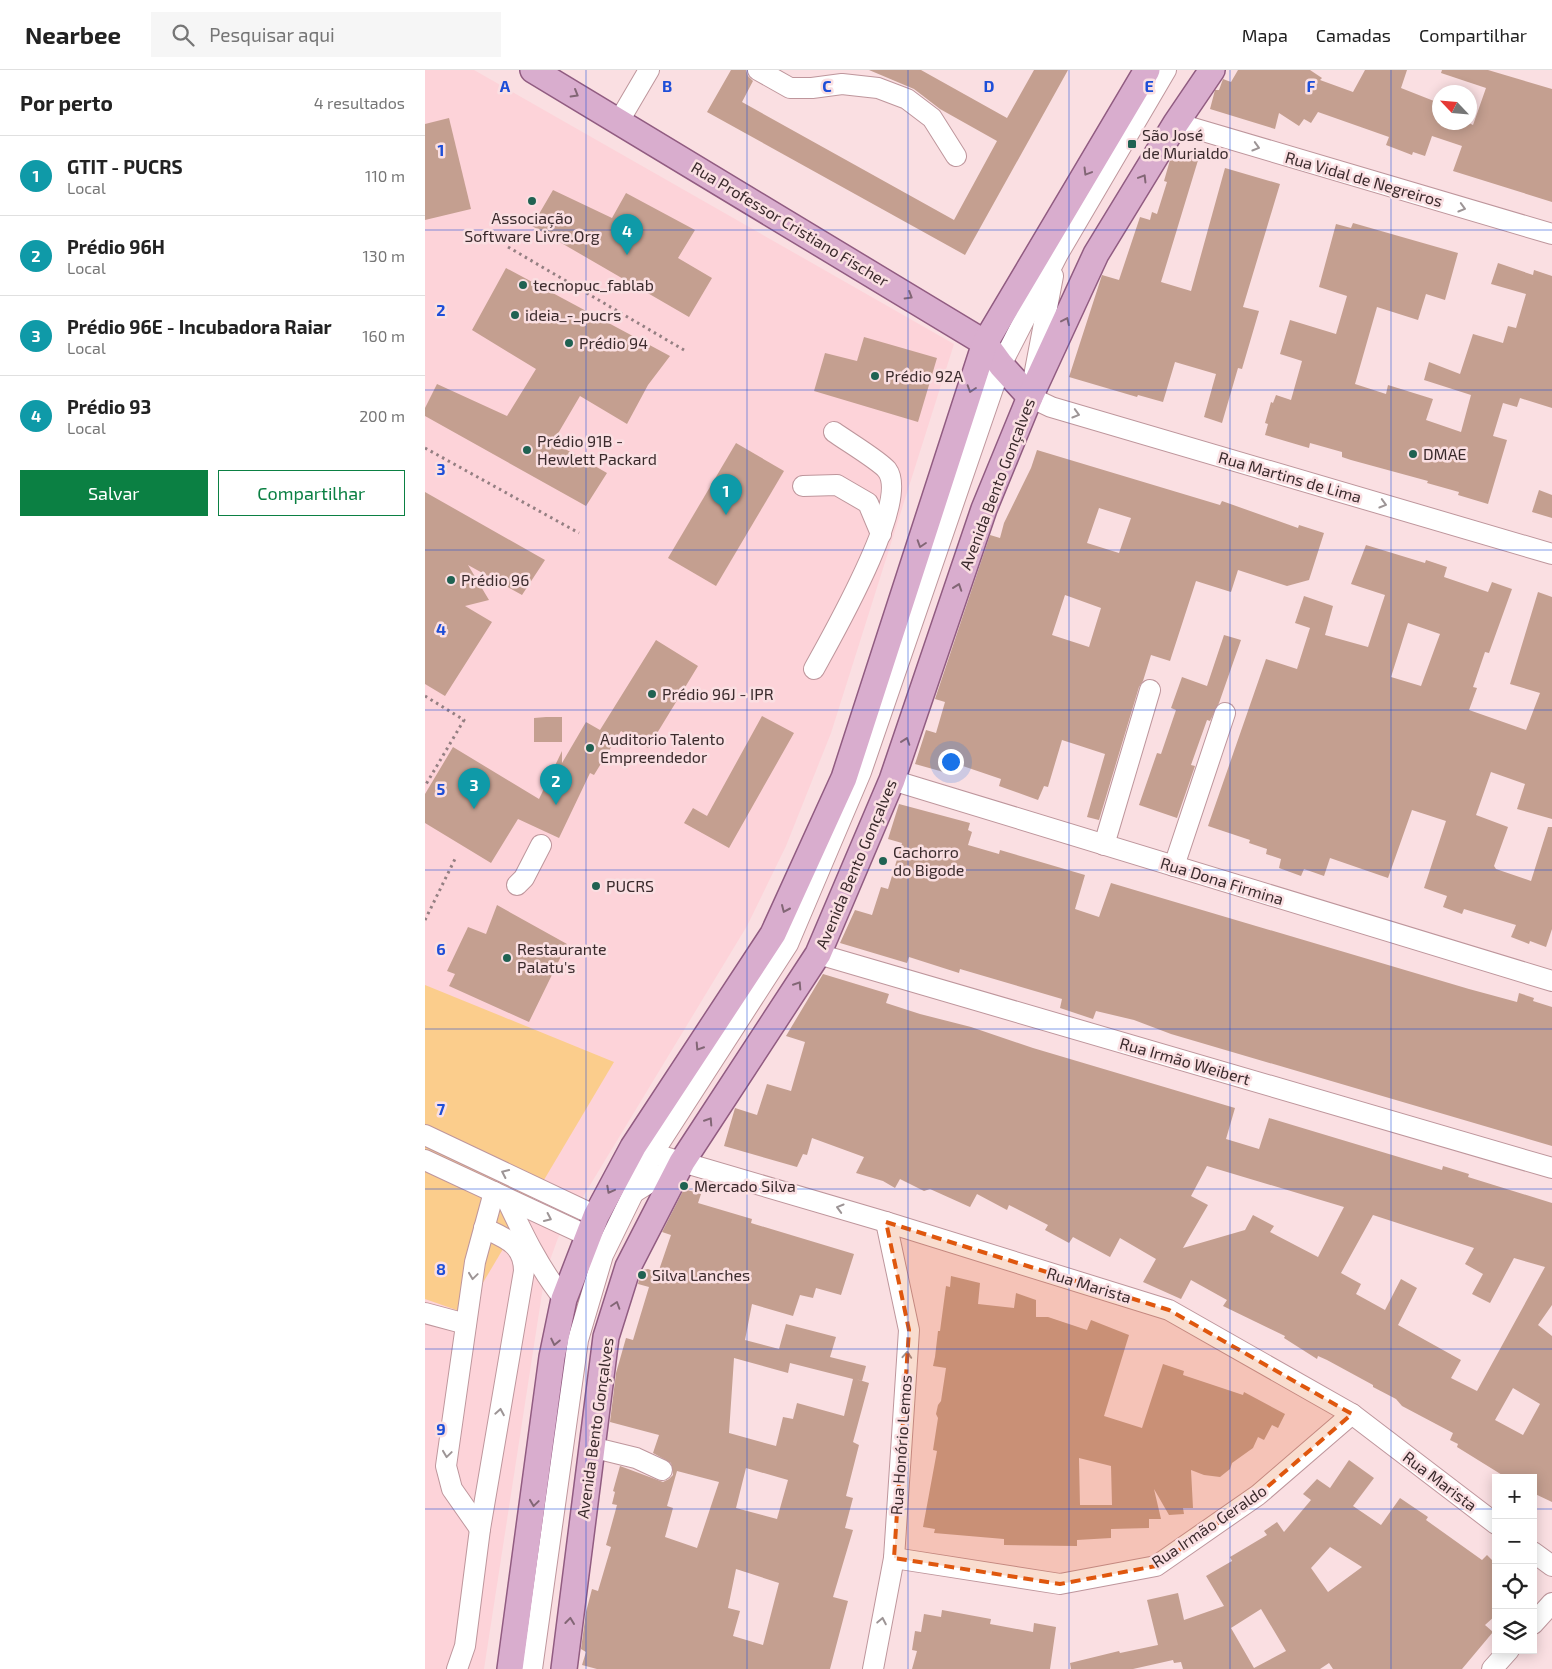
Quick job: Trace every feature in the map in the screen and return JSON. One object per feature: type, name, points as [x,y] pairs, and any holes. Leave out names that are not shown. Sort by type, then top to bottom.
[{"type":"main road","name":"Rua Professor Cristiano Fischer","points":[[533,70],[985,343],[1001,365],[1030,396]]},
{"type":"main road","points":[[510,1669],[552,1357],[564,1299],[592,1226],[643,1150],[773,934],[844,778],[985,343],[1147,70]]},
{"type":"main road","name":"Avenida Bento Gonçalves","points":[[564,1669],[591,1446],[608,1328],[628,1266],[682,1162],[818,954],[892,780],[985,509],[1030,396],[1096,254],[1176,123],[1212,70]]},
{"type":"street","points":[[619,121],[649,70]]},
{"type":"street","points":[[757,70],[790,88],[812,88],[842,84],[878,88],[907,99],[932,118],[956,156]]},
{"type":"street","points":[[532,1669],[578,1340],[603,1255],[633,1193],[643,1150],[788,944],[861,772],[1001,365],[1058,254],[1166,70]]},
{"type":"street","name":"Rua Vidal de Negreiros","points":[[1176,123],[1552,234]]},
{"type":"street","points":[[985,343],[1058,254]]},
{"type":"street","points":[[1030,396],[1058,254]]},
{"type":"street","name":"Rua Martins de Lima","points":[[1030,396],[1051,407],[1552,554]]},
{"type":"street","points":[[814,669],[858,586],[881,534],[893,490],[887,470],[834,432]]},
{"type":"street","points":[[803,486],[837,485],[868,503],[881,534]]},
{"type":"street","points":[[1104,845],[1150,690]]},
{"type":"street","points":[[1174,866],[1225,713]]},
{"type":"street","name":"Rua Dona Firmina","points":[[892,780],[1552,981]]},
{"type":"street","points":[[517,885],[524,878],[541,845]]},
{"type":"street","name":"Rua Irmão Weibert","points":[[818,954],[1552,1168]]},
{"type":"street","points":[[425,1135],[534,1187],[592,1226]]},
{"type":"street","name":"Rua Marista","points":[[643,1150],[886,1222],[1169,1310],[1352,1414],[1492,1521]]},
{"type":"street","points":[[425,1160],[524,1207],[592,1226]]},
{"type":"street","points":[[633,1193],[682,1162]]},
{"type":"street","points":[[524,1207],[534,1187]]},
{"type":"street","points":[[480,1529],[452,1489],[446,1466],[475,1262],[484,1228],[500,1195]]},
{"type":"street","points":[[500,1195],[542,1269],[564,1299]]},
{"type":"street","name":"Rua Honório Lemos","points":[[873,1669],[894,1558],[909,1330],[886,1222]]},
{"type":"street","points":[[457,1669],[465,1646],[480,1529],[524,1270],[524,1258],[517,1247],[505,1238],[484,1228]]},
{"type":"street","points":[[425,1313],[466,1324]]},
{"type":"street","name":"Rua Irmão Geraldo","points":[[894,1558],[1060,1584],[1155,1566],[1258,1495],[1352,1414]]},
{"type":"street","points":[[591,1446],[636,1458],[663,1470]]},
{"type":"street","points":[[1537,1555],[1552,1566]]},
{"type":"street","points":[[1537,1620],[1552,1603]]},
{"type":"street","points":[[1492,1669],[1505,1654]]},
{"type":"path","points":[[508,247],[685,350]]},
{"type":"path","points":[[425,448],[579,533]]},
{"type":"path","points":[[425,696],[464,720],[425,786]]},
{"type":"path","points":[[425,920],[455,857]]},
{"type":"highlighted area","points":[[886,1222],[1169,1310],[1352,1414],[1258,1495],[1156,1566],[1060,1584],[894,1558],[909,1330]]},
{"type":"shaded area","name":"PUCRS","points":[[425,70],[474,70],[954,344],[831,733],[786,846],[747,926],[558,1238],[545,1274],[484,1669],[425,1669]]},
{"type":"shaded area","points":[[425,985],[614,1062],[465,1313],[425,1299]]},
{"type":"building","points":[[731,70],[746,70],[748,76],[753,81],[742,102],[954,220],[997,141],[940,109],[914,89],[869,70],[921,70],[1007,118],[1034,70],[1068,70],[965,255],[707,112]]},
{"type":"building","points":[[1238,70],[1310,70],[1322,78],[1320,80],[1353,92],[1365,70],[1407,70],[1401,88],[1432,100],[1432,130],[1477,130],[1477,114],[1486,88],[1441,73],[1442,70],[1488,70],[1552,89],[1552,202],[1453,171],[1462,146],[1432,136],[1425,156],[1413,152],[1412,155],[1386,145],[1389,137],[1318,112],[1311,123],[1304,119],[1299,126],[1279,113],[1275,129],[1210,109],[1215,90],[1219,90],[1223,79],[1231,82]]},
{"type":"building","points":[[449,118],[471,209],[425,220],[425,124]]},
{"type":"building","points":[[1176,150],[1199,157],[1161,282],[1191,291],[1225,168],[1280,184],[1243,307],[1259,311],[1242,369],[1238,368],[1222,423],[1204,417],[1216,374],[1175,362],[1163,402],[1138,395],[1137,397],[1069,377],[1102,275],[1119,280],[1140,217],[1150,220],[1152,212],[1157,214],[1167,182],[1164,181],[1170,160]]},
{"type":"building","points":[[553,190],[612,218],[626,193],[695,230],[678,258],[712,278],[689,317],[532,226]]},
{"type":"building","points":[[1353,223],[1458,253],[1445,300],[1426,294],[1418,320],[1377,307],[1355,384],[1386,394],[1388,385],[1433,399],[1426,420],[1461,432],[1471,395],[1424,380],[1429,362],[1460,374],[1473,334],[1503,343],[1508,326],[1516,328],[1526,294],[1491,284],[1498,263],[1533,275],[1534,270],[1552,276],[1552,408],[1520,398],[1517,407],[1503,403],[1493,436],[1507,440],[1488,504],[1458,495],[1459,492],[1427,483],[1428,481],[1342,457],[1342,452],[1310,443],[1309,448],[1265,435],[1268,424],[1265,423],[1271,402],[1273,403],[1276,395],[1291,400],[1302,361],[1280,354],[1290,320],[1336,334],[1347,296],[1319,287],[1336,224],[1351,228]]},
{"type":"building","points":[[506,268],[670,356],[648,385],[627,424],[580,396],[553,442],[607,473],[586,506],[425,416],[425,408],[437,384],[507,416],[536,369],[472,330]]},
{"type":"building","name":"Prédio 92A","points":[[864,337],[937,358],[918,422],[814,391],[825,353],[857,361]]},
{"type":"building","points":[[736,443],[784,471],[716,586],[668,558]]},
{"type":"building","points":[[1037,450],[1220,505],[1222,501],[1298,528],[1299,525],[1324,533],[1309,580],[1287,586],[1238,570],[1231,592],[1196,581],[1170,661],[1151,655],[1143,681],[1139,687],[1099,820],[1087,817],[1105,754],[1062,740],[1048,787],[1044,786],[1038,800],[999,786],[1001,779],[951,762],[947,773],[915,764],[926,730],[936,733],[945,702],[935,699],[990,535],[1000,538],[1004,523],[1031,468]],"holes":[[[1099,508],[1131,518],[1119,553],[1087,543]],[[1065,595],[1101,608],[1089,647],[1052,635]]]},
{"type":"building","points":[[1539,490],[1552,495],[1552,518],[1532,512]]},
{"type":"building","name":"Prédio 96","points":[[425,492],[545,560],[522,595],[468,565],[489,600],[465,606],[492,622],[445,696],[425,684]]},
{"type":"building","points":[[1366,545],[1425,563],[1426,560],[1447,567],[1444,577],[1488,592],[1492,582],[1512,589],[1489,653],[1485,652],[1473,687],[1477,688],[1469,710],[1526,730],[1540,693],[1510,684],[1538,592],[1552,597],[1552,819],[1517,809],[1525,784],[1491,772],[1476,815],[1508,827],[1494,866],[1496,869],[1531,881],[1548,827],[1552,827],[1552,929],[1546,947],[1530,941],[1529,944],[1511,937],[1516,925],[1464,909],[1462,914],[1443,907],[1447,896],[1424,888],[1446,821],[1412,810],[1388,878],[1330,858],[1324,876],[1304,869],[1301,876],[1279,868],[1281,859],[1266,854],[1267,849],[1249,843],[1250,840],[1208,826],[1266,659],[1297,669],[1310,628],[1295,623],[1304,596],[1333,606],[1325,635],[1368,647],[1385,595],[1351,584]],"holes":[[[1408,623],[1440,634],[1421,686],[1391,677]]]},
{"type":"building","points":[[1224,635],[1241,640],[1219,703],[1210,721],[1207,720],[1191,765],[1195,766],[1177,818],[1139,805],[1157,753],[1161,754],[1176,710],[1171,708],[1182,677],[1207,686]]},
{"type":"building","points":[[656,640],[698,666],[648,748],[621,731],[594,775],[590,773],[559,838],[518,819],[491,863],[425,823],[425,794],[453,747],[539,799],[562,751],[562,763],[586,722],[600,730]]},
{"type":"building","points":[[762,716],[794,733],[729,848],[684,823],[693,808],[707,816]]},
{"type":"building","points":[[562,717],[562,742],[534,742],[534,718]]},
{"type":"building","points":[[899,804],[970,823],[968,830],[972,832],[968,845],[999,854],[1000,850],[1085,875],[1075,909],[1099,917],[1111,883],[1469,989],[1517,1002],[1519,993],[1534,998],[1533,1001],[1552,1007],[1552,1146],[1171,1034],[1134,1020],[1096,1011],[1093,1019],[1060,1008],[1062,999],[960,969],[959,973],[909,957],[907,963],[840,943],[855,910],[872,915],[881,887],[888,889],[902,843],[888,839]]},
{"type":"building","name":"Restaurante Palatu's","points":[[497,905],[567,944],[529,1022],[449,986],[455,974],[447,971],[468,927],[486,934]]},
{"type":"building","points":[[823,974],[889,994],[886,1003],[971,1027],[1033,1048],[1235,1108],[1226,1139],[1259,1149],[1269,1118],[1442,1170],[1443,1166],[1469,1174],[1468,1177],[1552,1203],[1552,1305],[1538,1325],[1552,1336],[1552,1502],[1537,1495],[1537,1474],[1501,1474],[1457,1447],[1458,1444],[1450,1440],[1453,1433],[1402,1406],[1396,1399],[1373,1387],[1373,1385],[1327,1360],[1318,1356],[1317,1359],[1284,1338],[1285,1336],[1223,1306],[1227,1300],[1191,1280],[1181,1299],[1143,1282],[1156,1259],[1120,1238],[1110,1257],[1073,1237],[1069,1243],[1045,1230],[1048,1225],[1009,1205],[1007,1210],[977,1194],[970,1207],[930,1189],[924,1191],[900,1179],[895,1188],[883,1181],[856,1173],[864,1157],[812,1138],[807,1155],[803,1154],[797,1167],[724,1146],[735,1108],[757,1115],[767,1084],[791,1091],[805,1042],[786,1036]],"holes":[[[1207,1166],[1344,1207],[1318,1257],[1270,1232],[1274,1226],[1253,1215],[1245,1230],[1183,1248],[1208,1205],[1191,1196]],[[1373,1215],[1474,1248],[1465,1264],[1483,1274],[1472,1294],[1490,1303],[1514,1258],[1545,1267],[1477,1391],[1451,1378],[1461,1360],[1398,1325],[1417,1288],[1401,1279],[1385,1310],[1356,1294],[1361,1284],[1341,1273]],[[1513,1388],[1540,1404],[1523,1435],[1495,1420]]]},
{"type":"building","points":[[684,1189],[701,1194],[698,1203],[752,1219],[751,1223],[854,1254],[841,1295],[816,1288],[813,1298],[800,1295],[793,1316],[752,1304],[745,1340],[779,1349],[786,1324],[836,1337],[830,1357],[866,1366],[862,1381],[869,1383],[853,1442],[859,1445],[846,1496],[853,1498],[845,1528],[853,1530],[833,1597],[848,1601],[830,1669],[597,1669],[582,1665],[586,1652],[581,1649],[586,1612],[592,1589],[598,1591],[611,1547],[606,1545],[617,1505],[612,1504],[615,1492],[613,1491],[620,1466],[663,1482],[673,1475],[671,1463],[653,1453],[659,1435],[610,1422],[616,1373],[626,1338],[633,1340],[649,1287],[638,1284],[641,1272],[648,1269],[658,1273],[671,1235],[662,1232]],"holes":[[[734,1358],[788,1373],[790,1363],[853,1379],[844,1416],[797,1403],[793,1419],[783,1417],[776,1446],[729,1433]],[[746,1468],[788,1480],[777,1519],[736,1508]],[[677,1471],[719,1482],[697,1548],[665,1537],[673,1508],[667,1506]],[[736,1569],[779,1583],[763,1645],[733,1636],[740,1611],[728,1608]]]},
{"type":"building","points":[[951,1276],[980,1283],[978,1304],[1014,1308],[1016,1293],[1036,1300],[1036,1317],[1048,1317],[1087,1330],[1091,1320],[1129,1335],[1104,1416],[1142,1428],[1163,1364],[1184,1371],[1183,1375],[1243,1395],[1244,1392],[1285,1414],[1278,1428],[1272,1425],[1264,1440],[1258,1437],[1253,1448],[1232,1463],[1230,1469],[1220,1477],[1204,1475],[1191,1470],[1193,1508],[1183,1508],[1184,1514],[1169,1515],[1154,1489],[1161,1519],[1149,1519],[1149,1528],[1111,1529],[1111,1538],[1077,1540],[1077,1546],[1004,1545],[1004,1539],[934,1533],[935,1529],[923,1527],[937,1451],[933,1450],[938,1418],[936,1414],[941,1401],[946,1368],[933,1366],[946,1286],[950,1287]],"holes":[[[1079,1458],[1111,1466],[1112,1505],[1080,1505]]]},
{"type":"building","points":[[1349,1460],[1374,1478],[1353,1506],[1381,1525],[1400,1498],[1428,1517],[1426,1520],[1482,1560],[1487,1555],[1492,1560],[1492,1619],[1485,1625],[1492,1633],[1462,1669],[1333,1669],[1329,1663],[1320,1669],[1183,1669],[1181,1662],[1174,1663],[1173,1660],[1133,1669],[1071,1669],[1070,1663],[1119,1651],[1120,1653],[1158,1645],[1147,1600],[1178,1593],[1184,1620],[1224,1606],[1206,1576],[1232,1561],[1230,1557],[1267,1535],[1264,1531],[1277,1522],[1284,1532],[1311,1500],[1303,1494],[1317,1479],[1330,1488]],"holes":[[[1330,1547],[1362,1567],[1328,1592],[1311,1568]],[[1261,1609],[1286,1651],[1254,1668],[1231,1628]]]},
{"type":"building","points":[[942,1610],[991,1619],[990,1624],[1033,1632],[1034,1623],[1056,1627],[1050,1669],[912,1669],[917,1651],[912,1650],[915,1631],[921,1632],[924,1614],[941,1617]]},
{"type":"place","name":"São José de Murialdo","points":[[1132,144]]},
{"type":"place","name":"Associação Software Livre.Org","points":[[532,201]]},
{"type":"place","name":"Prédio 93","points":[[627,255]]},
{"type":"place","name":"tecnopuc_fablab","points":[[523,285]]},
{"type":"place","name":"ideia_-_pucrs","points":[[515,315]]},
{"type":"place","name":"Prédio 94","points":[[569,343]]},
{"type":"place","name":"Prédio 92A","points":[[875,376]]},
{"type":"place","name":"Prédio 91B - Hewlett Packard","points":[[527,450]]},
{"type":"place","name":"DMAE","points":[[1413,454]]},
{"type":"place","name":"GTIT - PUCRS","points":[[726,515]]},
{"type":"place","name":"Prédio 96","points":[[451,580]]},
{"type":"place","name":"Prédio 96J - IPR","points":[[652,694]]},
{"type":"place","name":"Auditorio Talento Empreendedor","points":[[590,748]]},
{"type":"place","name":"Prédio 96H","points":[[556,805]]},
{"type":"place","name":"Prédio 96E - Incubadora Raiar","points":[[474,809]]},
{"type":"place","name":"Cachorro do Bigode","points":[[883,861]]},
{"type":"place","name":"PUCRS","points":[[596,886]]},
{"type":"place","name":"Restaurante Palatu's","points":[[507,958]]},
{"type":"place","name":"Mercado Silva","points":[[684,1186]]},
{"type":"place","name":"Silva Lanches","points":[[642,1275]]}]
